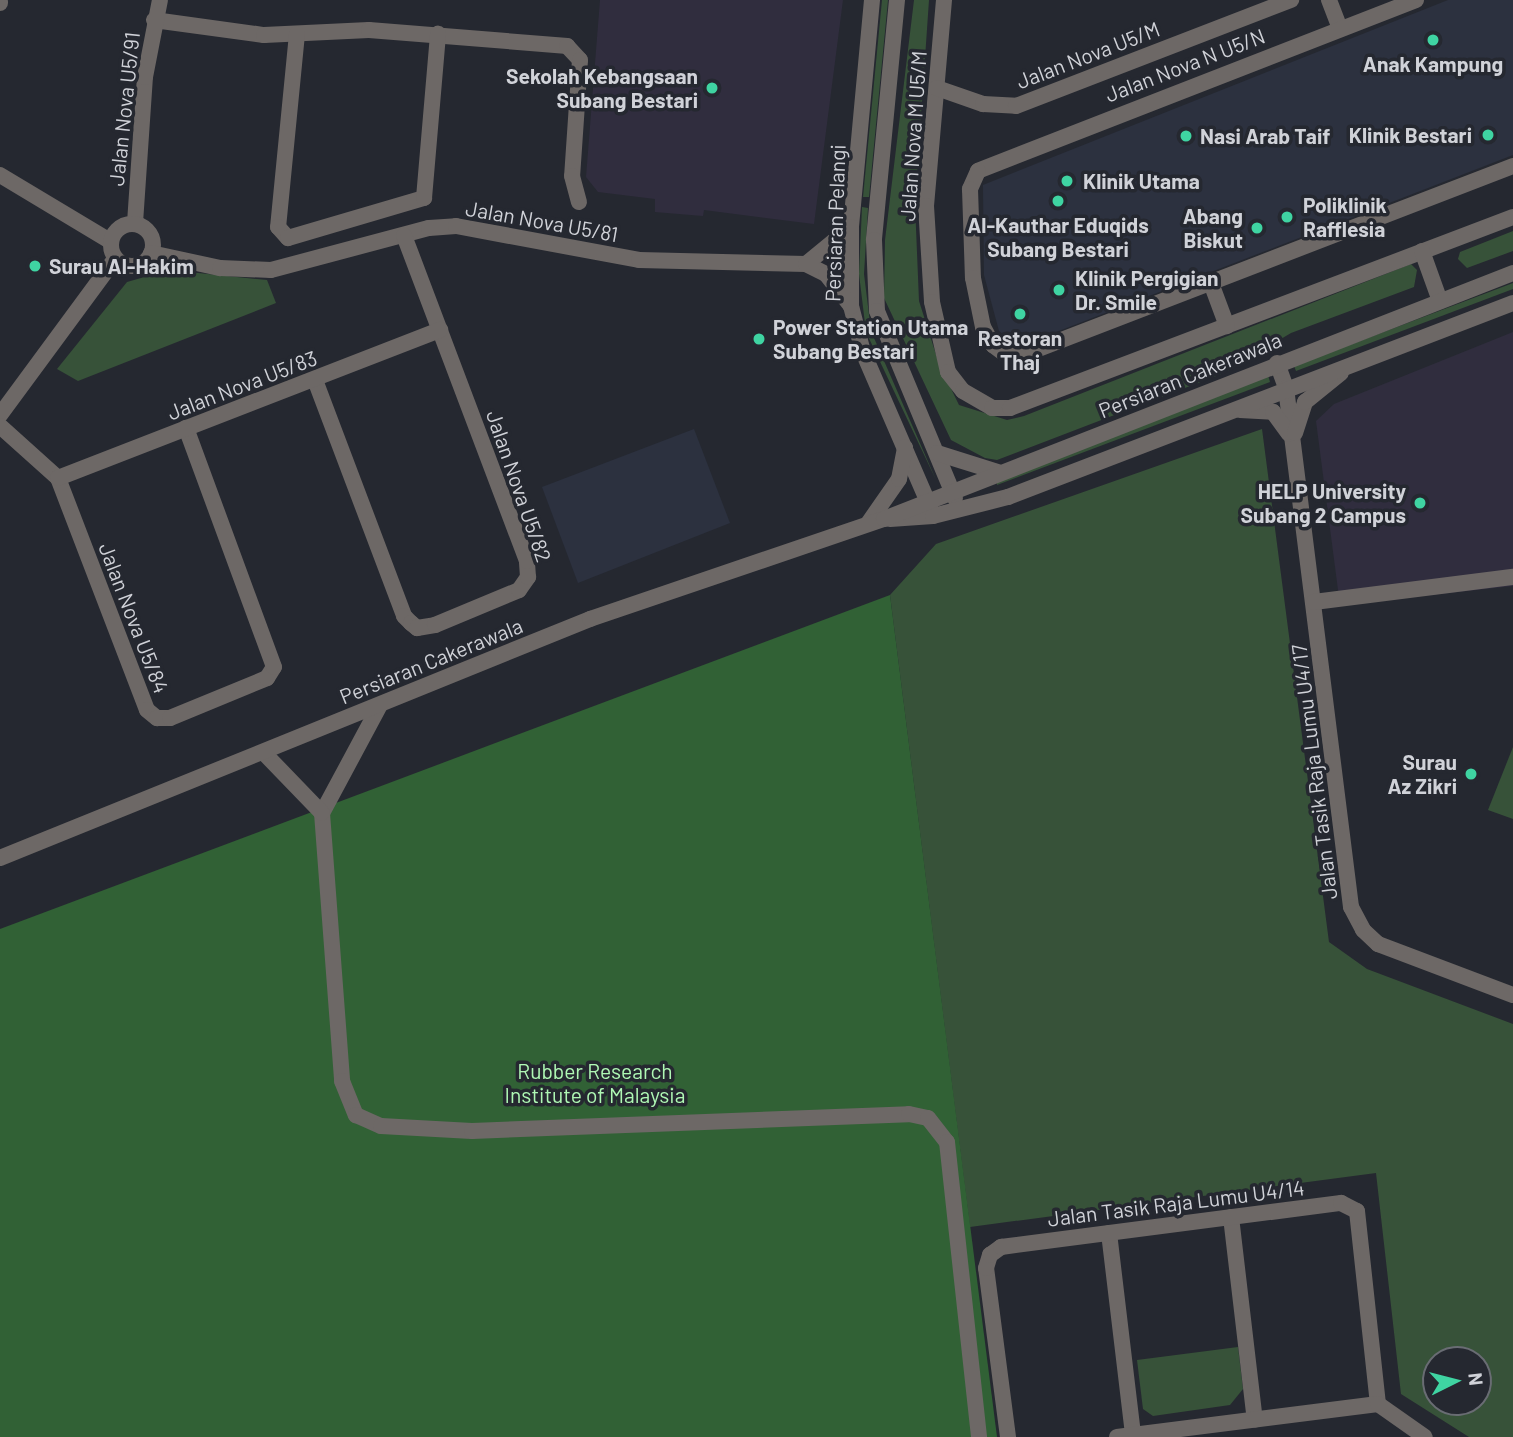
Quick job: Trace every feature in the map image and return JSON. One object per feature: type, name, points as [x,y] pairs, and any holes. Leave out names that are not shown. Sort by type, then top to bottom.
[{"type":"street","name":"Jalan Nova U5/91","points":[[135,223],[145,77],[160,0]]},
{"type":"street","name":"Persiaran Pelangi","points":[[872,0],[851,227],[851,306],[863,352],[933,516]]},
{"type":"street","name":"Persiaran Pelangi","points":[[897,0],[874,240],[874,288],[882,330],[960,510]]},
{"type":"street","name":"Jalan Nova M U5/M","points":[[944,0],[926,206],[932,302],[948,372],[963,391],[992,408],[1010,408],[1513,217]]},
{"type":"street","name":"Jalan Nova U5/M","points":[[937,88],[983,104],[1016,106],[1291,0]]},
{"type":"street","points":[[1329,0],[1340,29]]},
{"type":"street","name":"Jalan Nova N U5/N","points":[[1211,283],[1033,351],[1005,354],[993,345],[983,327],[973,278],[973,178],[978,171],[1142,103],[1416,0]]},
{"type":"street","points":[[154,20],[223,31],[297,34],[369,30],[567,46],[578,54],[572,176],[579,202]]},
{"type":"street","points":[[297,34],[278,227],[284,236],[296,237],[424,198],[438,34]]},
{"type":"street","points":[[1227,326],[1211,283],[1513,166]]},
{"type":"street","points":[[0,175],[110,241],[116,259]]},
{"type":"street","points":[[110,241],[116,229],[135,223],[150,234],[151,253],[137,265],[116,259]]},
{"type":"street","name":"Jalan Nova U5/81","points":[[151,253],[220,268],[271,270],[404,235],[456,226],[639,260],[806,264]]},
{"type":"street","points":[[851,227],[806,264],[826,274],[851,306]]},
{"type":"street","name":"Jalan Nova U5/82","points":[[315,380],[404,616],[417,628],[435,625],[519,590],[529,570],[404,235]]},
{"type":"street","points":[[1422,251],[1440,301]]},
{"type":"street","points":[[0,415],[116,259]]},
{"type":"street","name":"Persiaran Cakerawala","points":[[0,858],[590,619],[876,520],[1513,273]]},
{"type":"street","name":"Persiaran Cakerawala","points":[[876,520],[933,516],[1009,496],[1513,303]]},
{"type":"street","name":"Jalan Nova U5/83","points":[[58,478],[440,330]]},
{"type":"street","points":[[1293,442],[1305,402],[1355,362]]},
{"type":"street","name":"Jalan Tasik Raja Lumu U4/17","points":[[1277,363],[1286,388],[1351,906],[1363,930],[1378,944],[1513,995]]},
{"type":"street","points":[[1230,410],[1273,412],[1293,442]]},
{"type":"street","name":"Jalan Nova U5/84","points":[[0,426],[58,478],[147,710],[157,719],[170,718],[267,678],[274,667],[186,428]]},
{"type":"street","points":[[876,520],[900,480],[905,448]]},
{"type":"street","points":[[937,453],[1001,473]]},
{"type":"street","points":[[1314,602],[1513,577]]},
{"type":"street","points":[[380,705],[322,813],[342,1081],[346,1101],[366,1121],[391,1127],[472,1131],[909,1114],[928,1118],[939,1127],[947,1142],[979,1437]]},
{"type":"street","points":[[264,753],[322,813]]},
{"type":"street","name":"Jalan Tasik Raja Lumu U4/14","points":[[1008,1437],[986,1268],[990,1255],[1001,1247],[1341,1203],[1353,1206],[1378,1404]]},
{"type":"street","points":[[1231,1217],[1255,1420]]},
{"type":"street","points":[[1109,1233],[1125,1436],[1378,1404],[1425,1437]]},
{"type":"shaded area","name":"Sekolah Kebangsaan Subang Bestari","points":[[600,0],[843,0],[814,224],[704,210],[703,216],[655,212],[655,199],[598,192],[586,177]]},
{"type":"shaded area","points":[[1448,0],[1513,0],[1513,155],[1033,341],[1012,342],[999,331],[984,275],[983,185]]},
{"type":"shaded area","name":"HELP University Subang 2 Campus","points":[[1513,332],[1513,586],[1340,605],[1316,421],[1334,404]]},
{"type":"shaded area","points":[[694,429],[730,523],[578,583],[542,487]]},
{"type":"green space","points":[[882,0],[888,0],[869,197],[863,197]]},
{"type":"green space","points":[[914,0],[929,0],[915,204],[919,301],[939,364],[959,405],[1007,420],[1024,416],[1411,264],[1417,270],[1414,287],[1291,333],[1224,373],[997,460],[985,458],[951,440],[884,298],[885,240]]},
{"type":"green space","points":[[862,207],[868,208],[864,274],[871,331],[936,480],[866,332],[859,274]]},
{"type":"green space","points":[[1513,231],[1513,251],[1467,268],[1458,259],[1460,252]]},
{"type":"green space","points":[[169,270],[267,280],[276,303],[78,381],[57,369],[127,282]]},
{"type":"green space","points":[[1513,283],[1513,289],[1296,371],[1294,366]]},
{"type":"green space","points":[[1268,375],[1270,382],[997,485],[997,481]]},
{"type":"green space","points":[[1262,429],[1329,942],[1367,969],[1513,1024],[1513,1437],[1469,1437],[1436,1416],[1492,1416],[1492,1346],[1422,1346],[1422,1407],[1401,1394],[1376,1173],[970,1227],[890,595],[936,544]]},
{"type":"green space","name":"Rubber Research Institute of Malaysia","points":[[890,595],[997,1437],[0,1437],[0,929]]},
{"type":"green space","points":[[1513,747],[1513,819],[1488,810]]},
{"type":"green space","points":[[1238,1347],[1243,1389],[1230,1405],[1153,1416],[1143,1409],[1137,1360]]},
{"type":"place","name":"Anak Kampung","points":[[1433,40]]},
{"type":"place","name":"Sekolah Kebangsaan Subang Bestari","points":[[712,88]]},
{"type":"place","name":"Klinik Bestari","points":[[1488,135]]},
{"type":"place","name":"Nasi Arab Taif","points":[[1186,136]]},
{"type":"place","name":"Klinik Utama","points":[[1067,181]]},
{"type":"place","name":"Al-Kauthar Eduqids Subang Bestari","points":[[1058,201]]},
{"type":"place","name":"Poliklinik Rafflesia","points":[[1287,217]]},
{"type":"place","name":"Abang Biskut","points":[[1257,228]]},
{"type":"place","name":"Surau Al-Hakim","points":[[35,266]]},
{"type":"place","name":"Klinik Pergigian Dr. Smile","points":[[1059,290]]},
{"type":"place","name":"Restoran Thaj","points":[[1020,314]]},
{"type":"place","name":"Power Station Utama Subang Bestari","points":[[759,339]]},
{"type":"place","name":"HELP University Subang 2 Campus","points":[[1420,503]]},
{"type":"place","name":"Surau Az Zikri","points":[[1471,774]]}]
